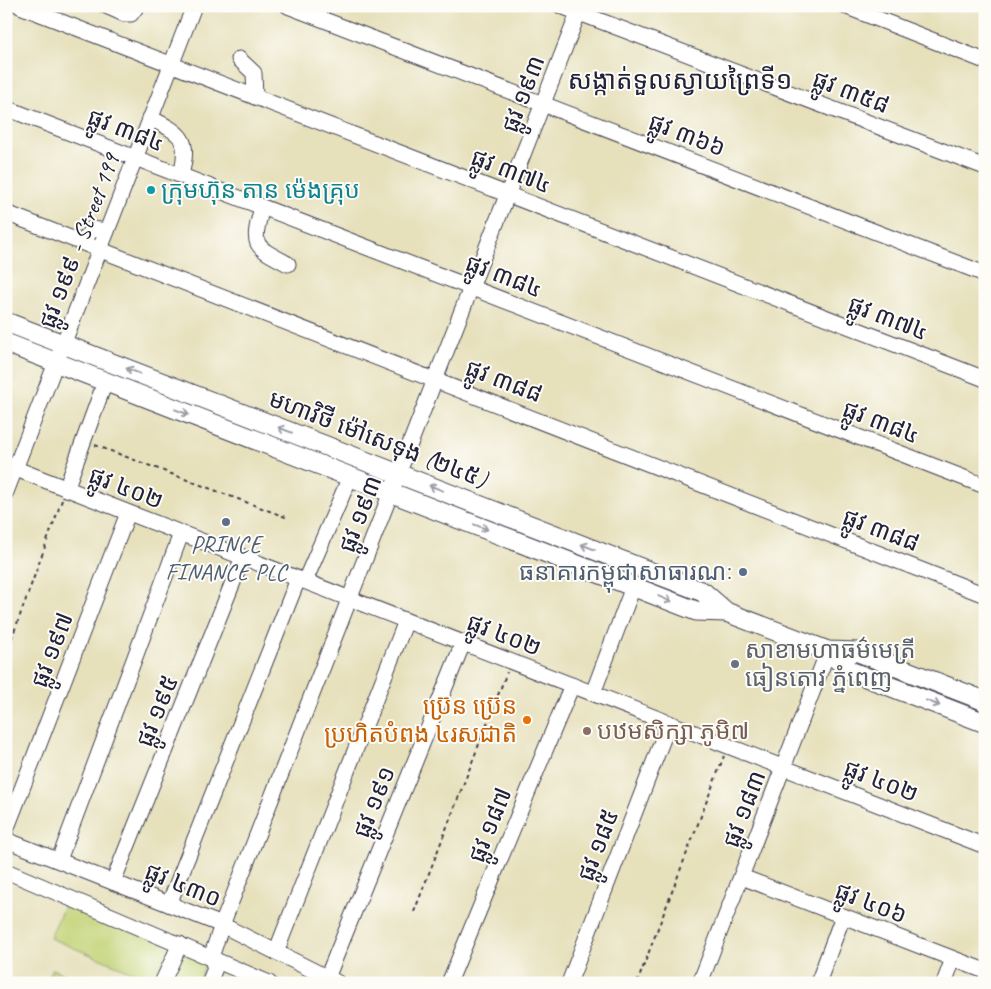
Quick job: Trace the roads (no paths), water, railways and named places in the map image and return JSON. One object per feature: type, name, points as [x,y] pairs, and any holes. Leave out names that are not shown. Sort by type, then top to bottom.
[{"type":"main road","name":"មហាវិថី ម៉ៅសេទុង (២៤៥)","points":[[6,322],[703,592],[726,612]]},
{"type":"main road","name":"មហាវិថី ម៉ៅសេទុង (២៤៥)","points":[[6,343],[696,611],[726,612],[828,650],[858,652],[984,701]]},
{"type":"main road","name":"មហាវិថី ម៉ៅសេទុង (២៤៥)","points":[[828,650],[850,671],[980,721]]},
{"type":"main road","points":[[980,721],[984,701]]},
{"type":"street","points":[[106,6],[124,14],[131,14],[137,6]]},
{"type":"street","name":"ផ្លូវ ១៩៩ - Street 199","points":[[6,492],[11,467],[64,344],[194,6]]},
{"type":"street","name":"ផ្លូវ ៣៦៦","points":[[288,6],[985,274]]},
{"type":"street","name":"ផ្លូវ ៣៥៨","points":[[561,6],[580,10],[985,167]]},
{"type":"street","points":[[845,6],[985,61]]},
{"type":"street","name":"ផ្លូវ ៣៧៤","points":[[28,8],[985,379]]},
{"type":"street","name":"ផ្លូវ ១៩៣","points":[[211,956],[580,10]]},
{"type":"street","points":[[239,59],[254,73],[255,97]]},
{"type":"street","name":"ផ្លូវ ៣៨៤","points":[[6,108],[985,486]]},
{"type":"street","points":[[150,118],[179,135],[186,153],[181,175]]},
{"type":"street","points":[[262,207],[255,237],[258,246],[263,251],[288,264]]},
{"type":"street","name":"ផ្លូវ ៣៨៨","points":[[6,213],[436,379],[985,595]]},
{"type":"street","points":[[83,242],[92,229],[107,231]]},
{"type":"street","points":[[66,489],[105,382]]},
{"type":"street","name":"ផ្លូវ ៤០២","points":[[11,467],[985,846]]},
{"type":"street","points":[[170,904],[302,580],[350,477]]},
{"type":"street","name":"ផ្លូវ ១៩៧","points":[[6,830],[128,513]]},
{"type":"street","points":[[59,860],[182,534]]},
{"type":"street","name":"ផ្លូវ ១៩៥","points":[[113,882],[243,557]]},
{"type":"street","points":[[593,693],[633,587]]},
{"type":"street","points":[[276,952],[406,621]]},
{"type":"street","name":"ផ្លូវ ១៩១","points":[[333,980],[463,643]]},
{"type":"street","name":"ផ្លូវ ១៨៣","points":[[700,983],[828,650]]},
{"type":"street","name":"ផ្លូវ ១៨៧","points":[[449,983],[572,685]]},
{"type":"street","name":"ផ្លូវ ១៨៥","points":[[569,983],[670,723]]},
{"type":"street","name":"ផ្លូវ ៤៣០","points":[[6,840],[222,926],[333,980]]},
{"type":"street","points":[[6,871],[211,956],[269,983]]},
{"type":"street","name":"ផ្លូវ ៤០៦","points":[[742,877],[985,971]]},
{"type":"street","points":[[818,983],[843,916]]},
{"type":"street","points":[[162,983],[180,944]]},
{"type":"street","points":[[210,983],[215,968],[211,956]]},
{"type":"street","points":[[944,983],[954,959]]},
{"type":"place","name":"ក្រុមហ៊ុន តាន ម៉េងគ្រុប","points":[[151,190]]},
{"type":"place","name":"PRINCE FINANCE PLC","points":[[226,522]]},
{"type":"place","name":"ធនាគារកម្ពុជាសាធារណៈ","points":[[743,572]]},
{"type":"place","name":"សាខាមហាធម៌មេត្រី ធៀនតោវ ភ្នំពេញ","points":[[735,664]]},
{"type":"place","name":"ប្រ៊េន ប្រ៊េន ប្រហិតបំពង ៤រសជាតិ","points":[[527,720]]},
{"type":"place","name":"បឋមសិក្សា ភូមិ៧","points":[[587,731]]},
{"type":"district","name":"សង្កាត់ទួលស្វាយព្រៃទី១","points":[[680,80]]}]
